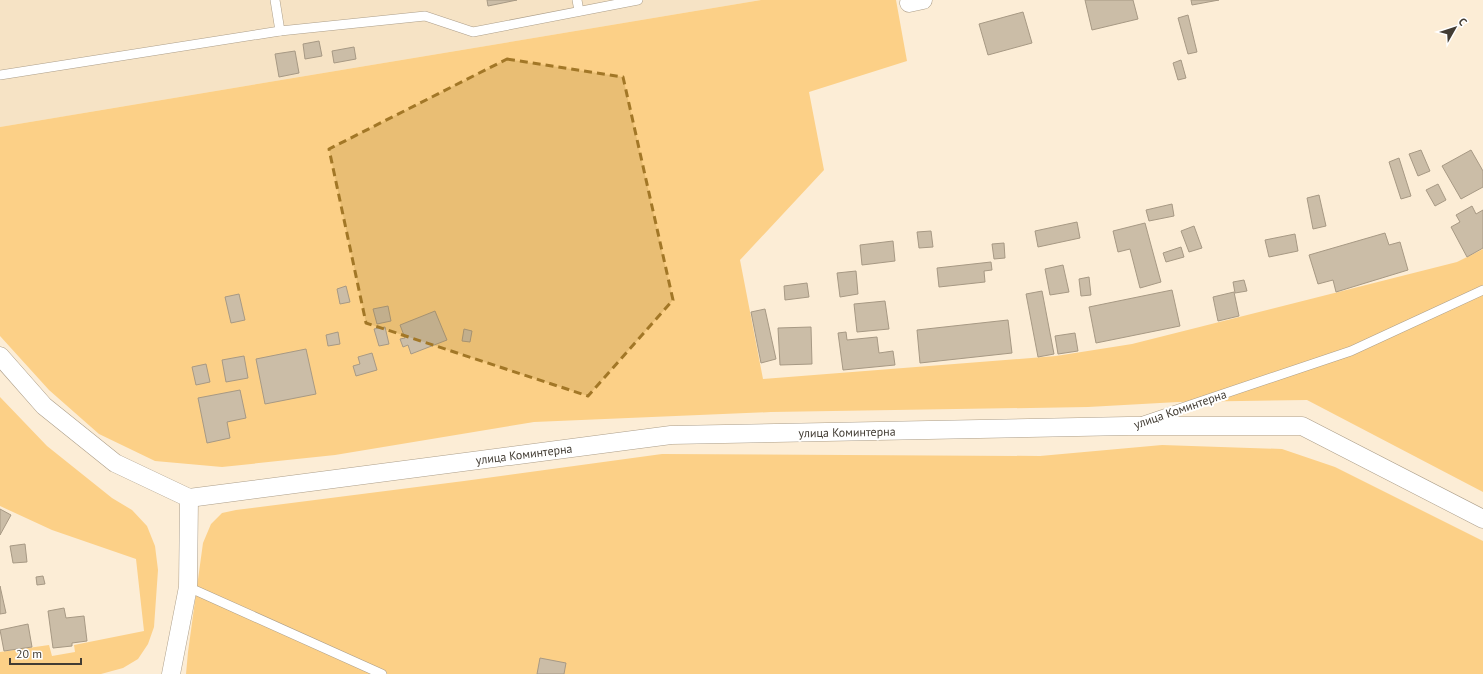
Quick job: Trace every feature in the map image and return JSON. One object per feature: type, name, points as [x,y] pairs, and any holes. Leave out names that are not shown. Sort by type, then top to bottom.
[{"type":"street","points":[[0,356],[44,406],[115,463],[189,498],[188,587],[171,674]]},
{"type":"street","name":"улица Коминтерна","points":[[189,498],[671,435],[1128,426]]},
{"type":"street","points":[[1128,426],[1302,426],[1483,519]]},
{"type":"lane","points":[[276,0],[280,30]]},
{"type":"lane","points":[[577,0],[579,11]]},
{"type":"lane","points":[[0,76],[280,30],[425,16],[473,32],[638,0]]},
{"type":"lane","name":"улица Коминтерна","points":[[1128,426],[1351,351],[1483,290]]},
{"type":"lane","points":[[188,587],[382,674]]},
{"type":"highlighted area","points":[[507,59],[623,77],[673,300],[588,396],[366,323],[329,149]]},
{"type":"shaded area","points":[[0,0],[761,0],[0,127]]},
{"type":"shaded area","points":[[761,0],[896,0],[907,61],[809,92],[824,170],[740,260],[763,379],[1056,356],[1132,344],[1457,262],[1483,249],[1483,492],[1307,400],[1178,402],[1088,407],[771,412],[534,422],[335,455],[222,467],[155,461],[99,434],[49,390],[0,336],[0,127]]},
{"type":"shaded area","points":[[0,397],[47,446],[112,498],[132,510],[147,526],[155,546],[158,570],[154,627],[148,644],[138,659],[123,668],[101,674],[0,674],[0,652],[49,645],[52,656],[75,652],[74,645],[144,631],[136,559],[52,530],[0,506]]},
{"type":"shaded area","points":[[1162,445],[1282,449],[1335,467],[1483,541],[1483,674],[186,674],[203,543],[211,524],[222,513],[662,454],[1040,456]]},
{"type":"building","points":[[487,0],[517,0],[488,6]]},
{"type":"building","points":[[1085,0],[1133,0],[1138,19],[1092,30]]},
{"type":"building","points":[[1191,0],[1219,0],[1192,5]]},
{"type":"building","points":[[1023,12],[1032,43],[988,55],[979,24]]},
{"type":"building","points":[[1188,15],[1197,52],[1188,54],[1178,18]]},
{"type":"building","points":[[319,41],[322,56],[305,59],[303,44]]},
{"type":"building","points":[[354,47],[356,59],[334,63],[332,51]]},
{"type":"building","points":[[295,51],[299,73],[279,77],[275,54]]},
{"type":"building","points":[[1181,60],[1186,78],[1178,80],[1173,63]]},
{"type":"building","points":[[1421,150],[1430,171],[1418,176],[1409,154]]},
{"type":"building","points":[[1471,150],[1483,171],[1483,187],[1461,199],[1442,166]]},
{"type":"building","points":[[1399,158],[1411,196],[1401,199],[1389,162]]},
{"type":"building","points":[[1438,184],[1446,200],[1435,206],[1426,190]]},
{"type":"building","points":[[1319,195],[1326,226],[1313,229],[1307,198]]},
{"type":"building","points":[[1172,204],[1174,216],[1149,221],[1146,210]]},
{"type":"building","points":[[1472,206],[1476,214],[1483,210],[1483,248],[1467,257],[1451,227],[1460,222],[1456,215]]},
{"type":"building","points":[[1077,222],[1080,238],[1038,247],[1035,231]]},
{"type":"building","points":[[1145,223],[1161,282],[1140,288],[1130,249],[1118,252],[1113,231]]},
{"type":"building","points":[[1194,226],[1202,248],[1189,252],[1181,231]]},
{"type":"building","points":[[931,231],[933,247],[919,248],[917,232]]},
{"type":"building","points":[[1385,233],[1389,245],[1400,242],[1408,270],[1336,292],[1333,280],[1318,284],[1309,255]]},
{"type":"building","points":[[1295,234],[1298,251],[1269,257],[1265,240]]},
{"type":"building","points":[[893,241],[895,261],[862,265],[860,245]]},
{"type":"building","points":[[1004,243],[1005,258],[994,259],[992,244]]},
{"type":"building","points":[[1181,247],[1184,257],[1166,262],[1163,253]]},
{"type":"building","points":[[991,262],[992,270],[984,271],[985,282],[939,287],[937,268]]},
{"type":"building","points":[[1063,265],[1069,292],[1050,295],[1045,269]]},
{"type":"building","points":[[856,271],[858,294],[840,297],[837,273]]},
{"type":"building","points":[[1089,277],[1091,295],[1081,296],[1079,279]]},
{"type":"building","points":[[1244,280],[1247,291],[1235,293],[1233,282]]},
{"type":"building","points":[[807,283],[809,297],[785,300],[784,286]]},
{"type":"building","points":[[346,286],[350,302],[340,304],[337,289]]},
{"type":"building","points":[[1172,290],[1180,326],[1096,343],[1089,307]]},
{"type":"building","points":[[1042,291],[1054,354],[1038,357],[1026,294]]},
{"type":"building","points":[[1234,292],[1239,316],[1218,321],[1213,297]]},
{"type":"building","points":[[239,294],[245,320],[231,323],[225,297]]},
{"type":"building","points":[[885,301],[889,329],[857,332],[854,304]]},
{"type":"building","points":[[388,306],[391,321],[377,324],[373,309]]},
{"type":"building","points":[[765,309],[776,359],[761,363],[751,312]]},
{"type":"building","points":[[435,311],[447,340],[411,354],[408,345],[403,347],[400,339],[405,338],[400,325]]},
{"type":"building","points":[[1008,320],[1012,353],[920,363],[917,330]]},
{"type":"building","points":[[385,327],[389,344],[379,346],[374,329]]},
{"type":"building","points":[[811,327],[812,364],[780,365],[778,328]]},
{"type":"building","points":[[464,329],[472,331],[470,342],[462,341]]},
{"type":"building","points":[[338,332],[340,344],[328,346],[326,335]]},
{"type":"building","points":[[846,332],[847,340],[877,337],[879,353],[893,351],[895,365],[843,370],[838,333]]},
{"type":"building","points":[[1075,333],[1078,351],[1058,354],[1055,336]]},
{"type":"building","points":[[306,349],[316,394],[265,404],[256,359]]},
{"type":"building","points":[[372,353],[377,370],[356,376],[353,366],[360,364],[358,357]]},
{"type":"building","points":[[244,356],[248,378],[226,382],[222,360]]},
{"type":"building","points":[[206,364],[210,382],[196,385],[192,367]]},
{"type":"building","points":[[240,390],[246,418],[227,422],[230,438],[207,443],[198,398]]},
{"type":"building","points":[[0,509],[11,515],[0,535]]},
{"type":"building","points":[[25,544],[27,562],[13,563],[10,546]]},
{"type":"building","points":[[43,576],[45,584],[37,585],[36,577]]},
{"type":"building","points":[[0,586],[6,613],[0,614]]},
{"type":"building","points":[[64,608],[66,618],[84,616],[87,641],[72,643],[72,646],[53,648],[48,611]]},
{"type":"building","points":[[28,624],[32,647],[4,651],[0,630]]},
{"type":"building","points":[[540,658],[566,663],[564,674],[537,674]]}]
